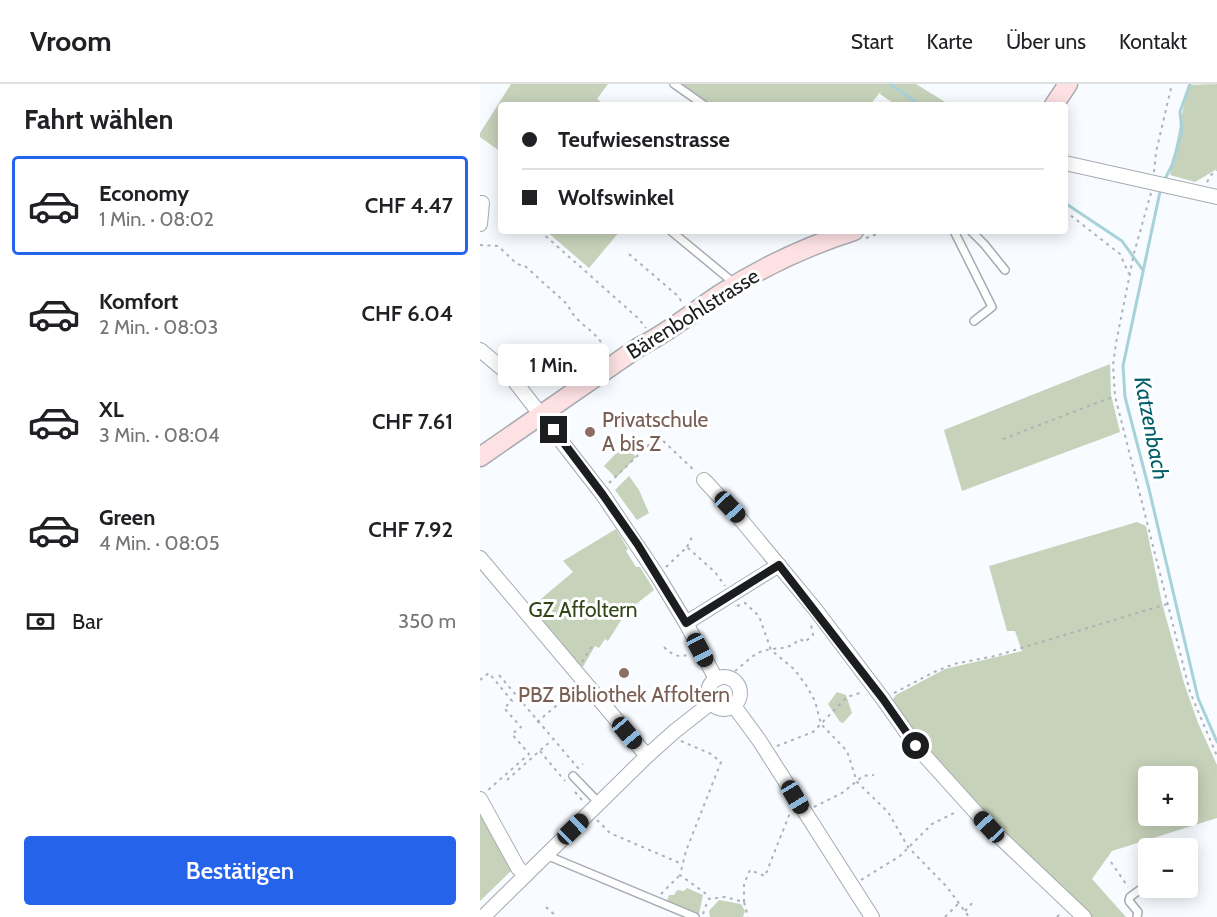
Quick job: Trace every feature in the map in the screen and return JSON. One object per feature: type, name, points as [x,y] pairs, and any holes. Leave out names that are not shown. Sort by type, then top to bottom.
[{"type":"street","points":[[1056,102],[1068,84]]},
{"type":"street","points":[[1068,164],[1210,195]]},
{"type":"street","points":[[480,224],[482,202]]},
{"type":"street","name":"Bärenbohlstrasse","points":[[480,457],[639,347],[655,339],[736,284],[783,259],[846,234]]},
{"type":"street","points":[[480,350],[509,374],[603,495],[657,575],[716,679]]},
{"type":"street","points":[[704,480],[742,521],[815,609],[916,746],[968,806],[1084,917]]},
{"type":"street","points":[[480,558],[647,756]]},
{"type":"street","points":[[686,623],[779,565]]},
{"type":"street","points":[[724,677],[736,682],[740,694],[734,706],[720,708],[709,698],[709,687],[716,679],[724,677]]},
{"type":"street","points":[[485,916],[647,756],[712,702]]},
{"type":"street","points":[[734,706],[799,809],[872,917]]},
{"type":"street","points":[[483,795],[518,868],[526,875]]},
{"type":"lane","points":[[674,84],[700,102]]},
{"type":"lane","points":[[675,234],[736,284]]},
{"type":"lane","points":[[956,234],[992,306],[974,321]]},
{"type":"lane","points":[[974,234],[1005,270]]},
{"type":"lane","points":[[573,776],[599,803]]},
{"type":"lane","points":[[546,855],[695,917]]},
{"type":"lane","points":[[1137,917],[1138,912],[1129,901],[1130,897],[1138,891]]},
{"type":"path","points":[[1172,84],[1156,152],[1159,184],[1134,254],[1113,365],[1115,396],[1190,692],[1217,756]]},
{"type":"path","points":[[1210,195],[1211,175],[1217,170]]},
{"type":"path","points":[[1068,213],[1120,254],[1130,277]]},
{"type":"path","points":[[543,234],[638,318],[650,332]]},
{"type":"path","points":[[480,245],[498,246],[517,264],[525,266],[595,333],[605,348],[608,359]]},
{"type":"path","points":[[629,255],[679,297],[685,310]]},
{"type":"path","points":[[1003,440],[1115,396]]},
{"type":"path","points":[[607,485],[658,436],[704,480]]},
{"type":"path","points":[[657,575],[687,547],[692,537]]},
{"type":"path","points":[[687,547],[715,572],[732,594],[759,616],[771,650],[794,669],[815,701],[821,724],[847,751],[857,782],[888,812],[908,847],[942,881],[969,917]]},
{"type":"path","points":[[729,609],[745,603]]},
{"type":"path","points":[[883,699],[954,664],[995,656],[1167,604]]},
{"type":"path","points":[[735,671],[762,651],[791,647],[800,639],[805,642],[810,639],[813,630],[809,618],[815,609]]},
{"type":"path","points":[[664,647],[681,657],[700,650]]},
{"type":"path","points":[[480,680],[489,673],[512,701],[504,708],[521,728],[512,734],[529,754],[483,795]]},
{"type":"path","points":[[499,675],[578,768],[583,764]]},
{"type":"path","points":[[537,722],[584,682]]},
{"type":"path","points":[[617,708],[620,686]]},
{"type":"path","points":[[777,746],[813,732],[847,697],[867,691],[873,686]]},
{"type":"path","points":[[507,780],[552,740]]},
{"type":"path","points":[[654,891],[662,894],[680,875],[686,851],[721,762],[711,754],[681,741]]},
{"type":"path","points":[[540,751],[584,804]]},
{"type":"path","points":[[748,917],[744,902],[744,884],[750,870],[765,876],[799,809],[842,793],[863,776],[874,775]]},
{"type":"path","points":[[852,887],[900,856],[932,824],[968,806]]},
{"type":"path","points":[[597,820],[610,833],[682,865]]},
{"type":"path","points":[[1111,862],[1132,895]]},
{"type":"path","points":[[680,875],[705,893],[709,899]]},
{"type":"path","points":[[709,899],[725,897],[744,902]]},
{"type":"path","points":[[702,917],[709,899]]},
{"type":"path","points":[[964,912],[975,900]]},
{"type":"path","points":[[945,917],[958,904]]},
{"type":"path","points":[[546,907],[557,917]]},
{"type":"green space","points":[[511,84],[608,84],[597,99],[601,102],[500,102]]},
{"type":"green space","points":[[679,84],[916,84],[945,102],[892,102],[880,94],[881,91],[872,102],[706,102]]},
{"type":"green space","points":[[1217,84],[1217,169],[1195,182],[1170,175],[1188,85]]},
{"type":"green space","points":[[498,105],[498,150],[480,137],[480,133]]},
{"type":"green space","points":[[549,234],[617,234],[589,268]]},
{"type":"green space","points":[[1110,364],[1111,395],[1120,432],[962,491],[944,430]]},
{"type":"green space","points":[[624,445],[636,457],[616,478],[604,466]]},
{"type":"green space","points":[[629,476],[639,490],[649,513],[637,520],[615,490]]},
{"type":"green space","points":[[1137,522],[1146,526],[1162,603],[1184,683],[1198,723],[1217,765],[1217,818],[1198,824],[1198,766],[1138,766],[1138,826],[1192,826],[1153,838],[1138,838],[1138,843],[1112,851],[1092,879],[1126,917],[1088,917],[989,824],[890,704],[896,695],[945,669],[1022,651],[1015,631],[1007,631],[989,566]]},
{"type":"green space","name":"GZ Affoltern","points":[[616,529],[628,549],[626,551],[636,567],[640,567],[654,590],[627,611],[608,641],[605,639],[599,648],[595,646],[581,670],[529,609],[573,572],[563,561]]},
{"type":"green space","points":[[837,692],[846,695],[852,713],[843,723],[828,704]]},
{"type":"green space","points":[[480,807],[511,866],[511,871],[480,901]]},
{"type":"green space","points":[[687,888],[703,895],[699,914],[667,901],[669,895],[674,895],[677,890],[684,891]]},
{"type":"green space","points":[[719,900],[741,904],[745,911],[743,917],[710,917],[709,911]]},
{"type":"waterway","points":[[890,84],[916,102]]},
{"type":"waterway","name":"Katzenbach","points":[[1164,181],[1172,165],[1182,132],[1180,112],[1190,84]]},
{"type":"waterway","name":"Katzenbach","points":[[1161,187],[1123,366],[1125,397],[1198,698],[1217,742]]},
{"type":"waterway","points":[[1068,205],[1122,241],[1142,269]]},
{"type":"place","name":"Privatschule A bis Z","points":[[590,432]]},
{"type":"place","name":"PBZ Bibliothek Affoltern","points":[[624,673]]},
{"type":"route","points":[[554,430],[638,545],[686,623],[779,565],[815,609],[916,746]]}]
